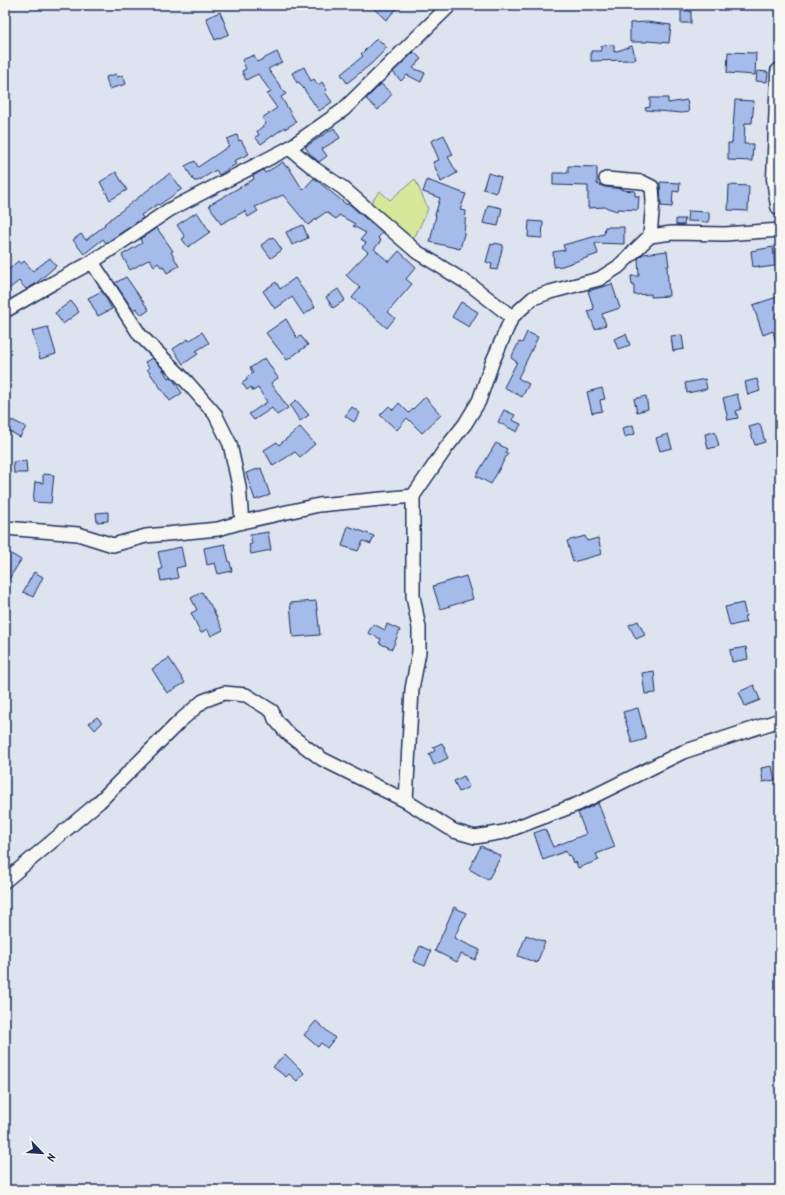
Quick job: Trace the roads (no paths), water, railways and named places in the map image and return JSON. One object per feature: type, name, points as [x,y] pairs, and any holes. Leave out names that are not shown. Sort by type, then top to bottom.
[{"type":"main road","points":[[780,72],[776,179],[780,206]]},
{"type":"street","points":[[5,311],[92,262],[169,210],[289,148],[343,110],[450,5]]},
{"type":"street","points":[[289,148],[315,169],[343,188],[417,252],[472,286],[512,317]]},
{"type":"street","points":[[606,179],[642,182],[652,187],[653,201],[650,236]]},
{"type":"street","points":[[406,801],[412,689],[419,652],[419,628],[413,596],[413,496],[446,448],[465,424],[479,401],[492,363],[512,317],[533,298],[599,279],[618,267],[650,236],[672,233],[725,234],[780,230]]},
{"type":"street","points":[[92,262],[140,335],[182,377],[215,414],[230,444],[239,486],[242,522]]},
{"type":"street","points":[[5,528],[78,534],[113,545],[146,536],[218,529],[242,522],[319,505],[413,496]]},
{"type":"street","points":[[5,881],[99,802],[180,721],[204,701],[224,693],[246,695],[272,711],[275,720],[286,732],[322,760],[406,801],[454,831],[476,837],[504,832],[578,804],[683,752],[780,720]]}]
